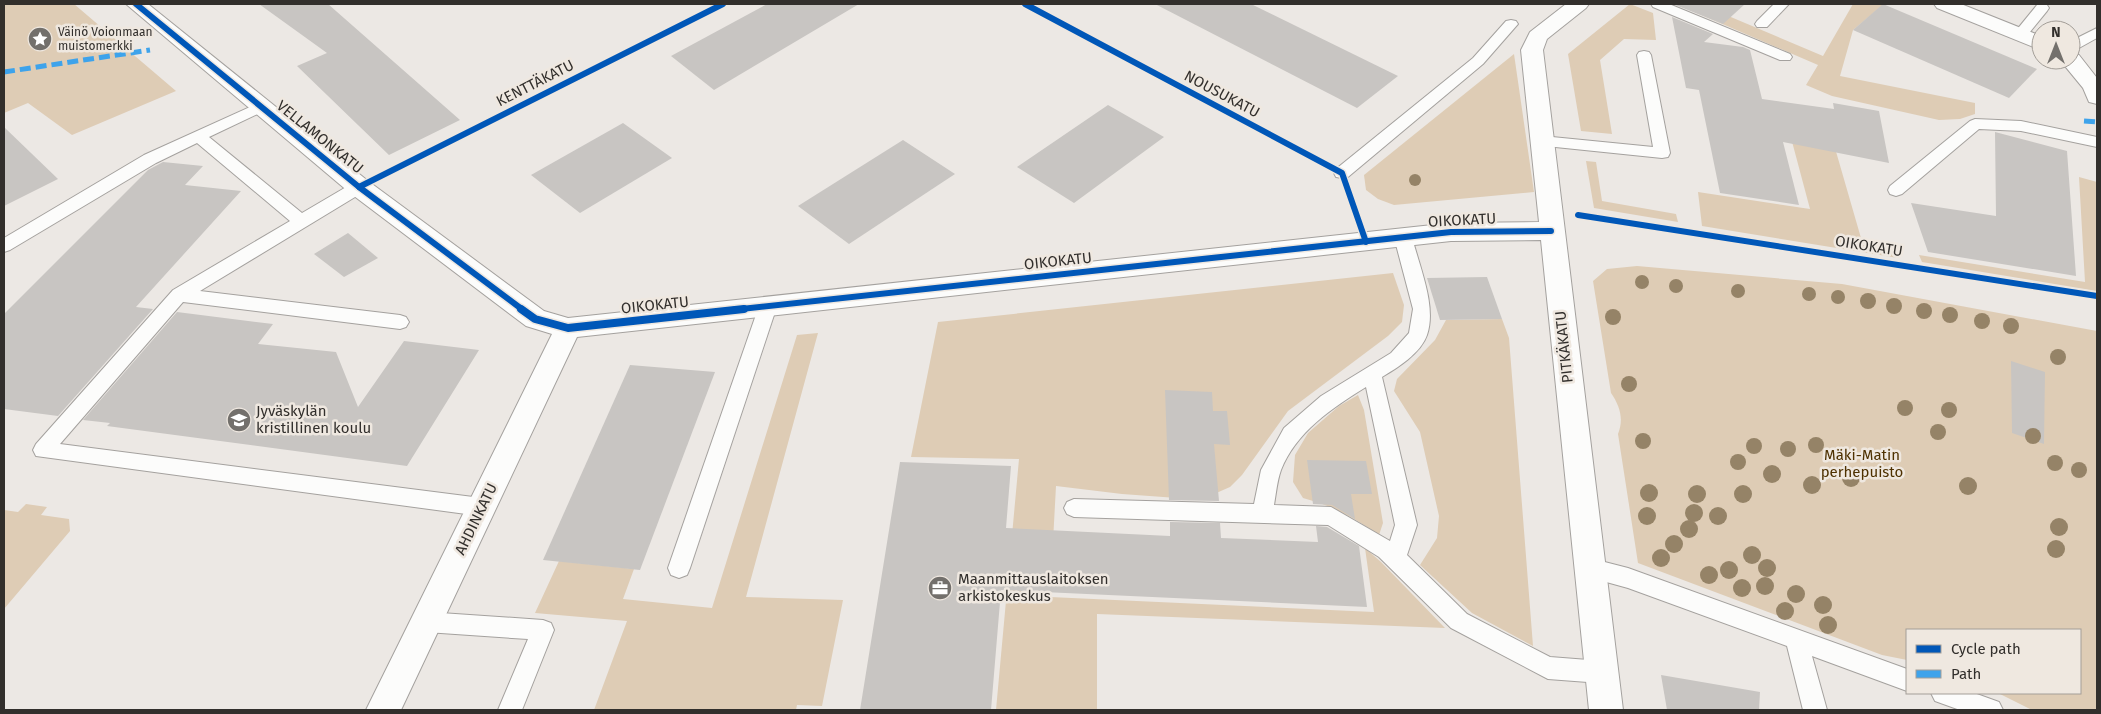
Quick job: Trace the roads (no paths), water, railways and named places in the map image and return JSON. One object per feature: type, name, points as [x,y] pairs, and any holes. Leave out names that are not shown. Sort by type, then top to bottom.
[{"type":"street","name":"VELLAMONKATU","points":[[136,4],[359,187],[534,319],[568,328]]},
{"type":"street","name":"PITKÄKATU","points":[[1579,4],[1537,36],[1532,50],[1606,710]]},
{"type":"street","points":[[1944,4],[2031,40]]},
{"type":"street","points":[[2079,70],[2093,88],[2097,98]]},
{"type":"street","name":"OIKOKATU","points":[[568,328],[1452,232],[1551,231]]},
{"type":"street","name":"AHDINKATU","points":[[383,710],[568,328]]},
{"type":"lane","points":[[1658,4],[1785,57]]},
{"type":"lane","points":[[1762,24],[1782,4]]},
{"type":"lane","points":[[2020,35],[2042,8]]},
{"type":"lane","points":[[1342,173],[1478,61],[1511,24]]},
{"type":"lane","points":[[2081,41],[2097,32]]},
{"type":"lane","points":[[1542,141],[1662,153],[1644,55]]},
{"type":"lane","points":[[4,246],[150,159],[261,107]]},
{"type":"lane","points":[[1896,190],[1975,124],[1992,123],[2014,126],[2097,142]]},
{"type":"lane","points":[[198,136],[301,221]]},
{"type":"lane","points":[[359,187],[179,296],[44,450],[481,508]]},
{"type":"lane","points":[[1262,513],[1271,470],[1291,434],[1328,401],[1398,358],[1418,334],[1422,309],[1403,237]]},
{"type":"lane","points":[[179,296],[400,322]]},
{"type":"lane","points":[[679,568],[768,306]]},
{"type":"lane","points":[[1372,373],[1406,525],[1395,558]]},
{"type":"lane","points":[[1074,508],[1331,516],[1387,550],[1459,621],[1548,668],[1602,672]]},
{"type":"lane","points":[[1589,568],[1628,578],[1906,680]]},
{"type":"lane","points":[[426,622],[543,630],[510,710]]},
{"type":"lane","points":[[1796,639],[1815,710]]},
{"type":"lane","points":[[1946,694],[1990,710]]},
{"type":"place","name":"Väinö Voionmaan muistomerkki","points":[[40,39]]},
{"type":"place","name":"Jyväskylän kristillinen koulu","points":[[239,420]]},
{"type":"place","name":"Maanmittauslaitoksen arkistokeskus","points":[[940,588]]},
{"type":"park label","name":"Mäki-Matin perhepuisto","points":[[1862,464]]}]
